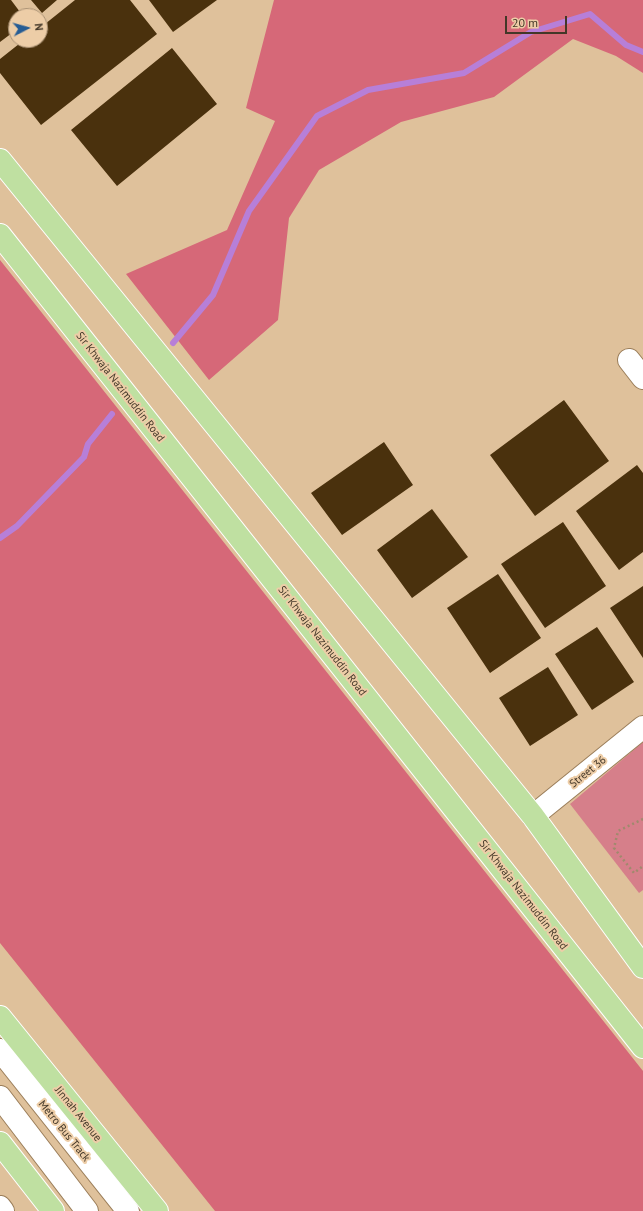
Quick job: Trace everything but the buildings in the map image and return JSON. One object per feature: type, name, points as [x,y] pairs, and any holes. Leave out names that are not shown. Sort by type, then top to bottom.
[{"type":"main road","points":[[0,160],[533,816],[643,967]]},
{"type":"main road","name":"Sir Khwaja Nazimuddin Road","points":[[0,235],[643,1047]]},
{"type":"main road","name":"Jinnah Avenue","points":[[0,1017],[157,1211]]},
{"type":"main road","points":[[0,1143],[53,1211]]},
{"type":"street","points":[[629,360],[643,378]]},
{"type":"street","name":"Street 36","points":[[533,816],[643,727]]},
{"type":"street","name":"Metro Bus Track","points":[[0,1050],[128,1211]]},
{"type":"street","points":[[0,1097],[87,1211]]},
{"type":"street","points":[[0,1207],[3,1211]]},
{"type":"path","points":[[643,819],[618,831],[614,848],[634,872],[643,866]]},
{"type":"shaded area","points":[[274,0],[643,0],[643,73],[616,56],[573,39],[494,97],[401,122],[319,170],[289,218],[278,320],[209,380],[126,274],[227,230],[275,121],[246,108]]},
{"type":"shaded area","points":[[0,260],[643,1071],[643,1211],[215,1211],[0,943]]},
{"type":"shaded area","points":[[643,742],[643,890],[639,893],[570,804]]},
{"type":"waterway","points":[[173,343],[213,295],[249,211],[317,116],[368,90],[464,73],[531,32],[590,14],[626,45],[643,52]]},
{"type":"waterway","points":[[0,538],[17,526],[84,457],[88,444],[112,414]]}]
